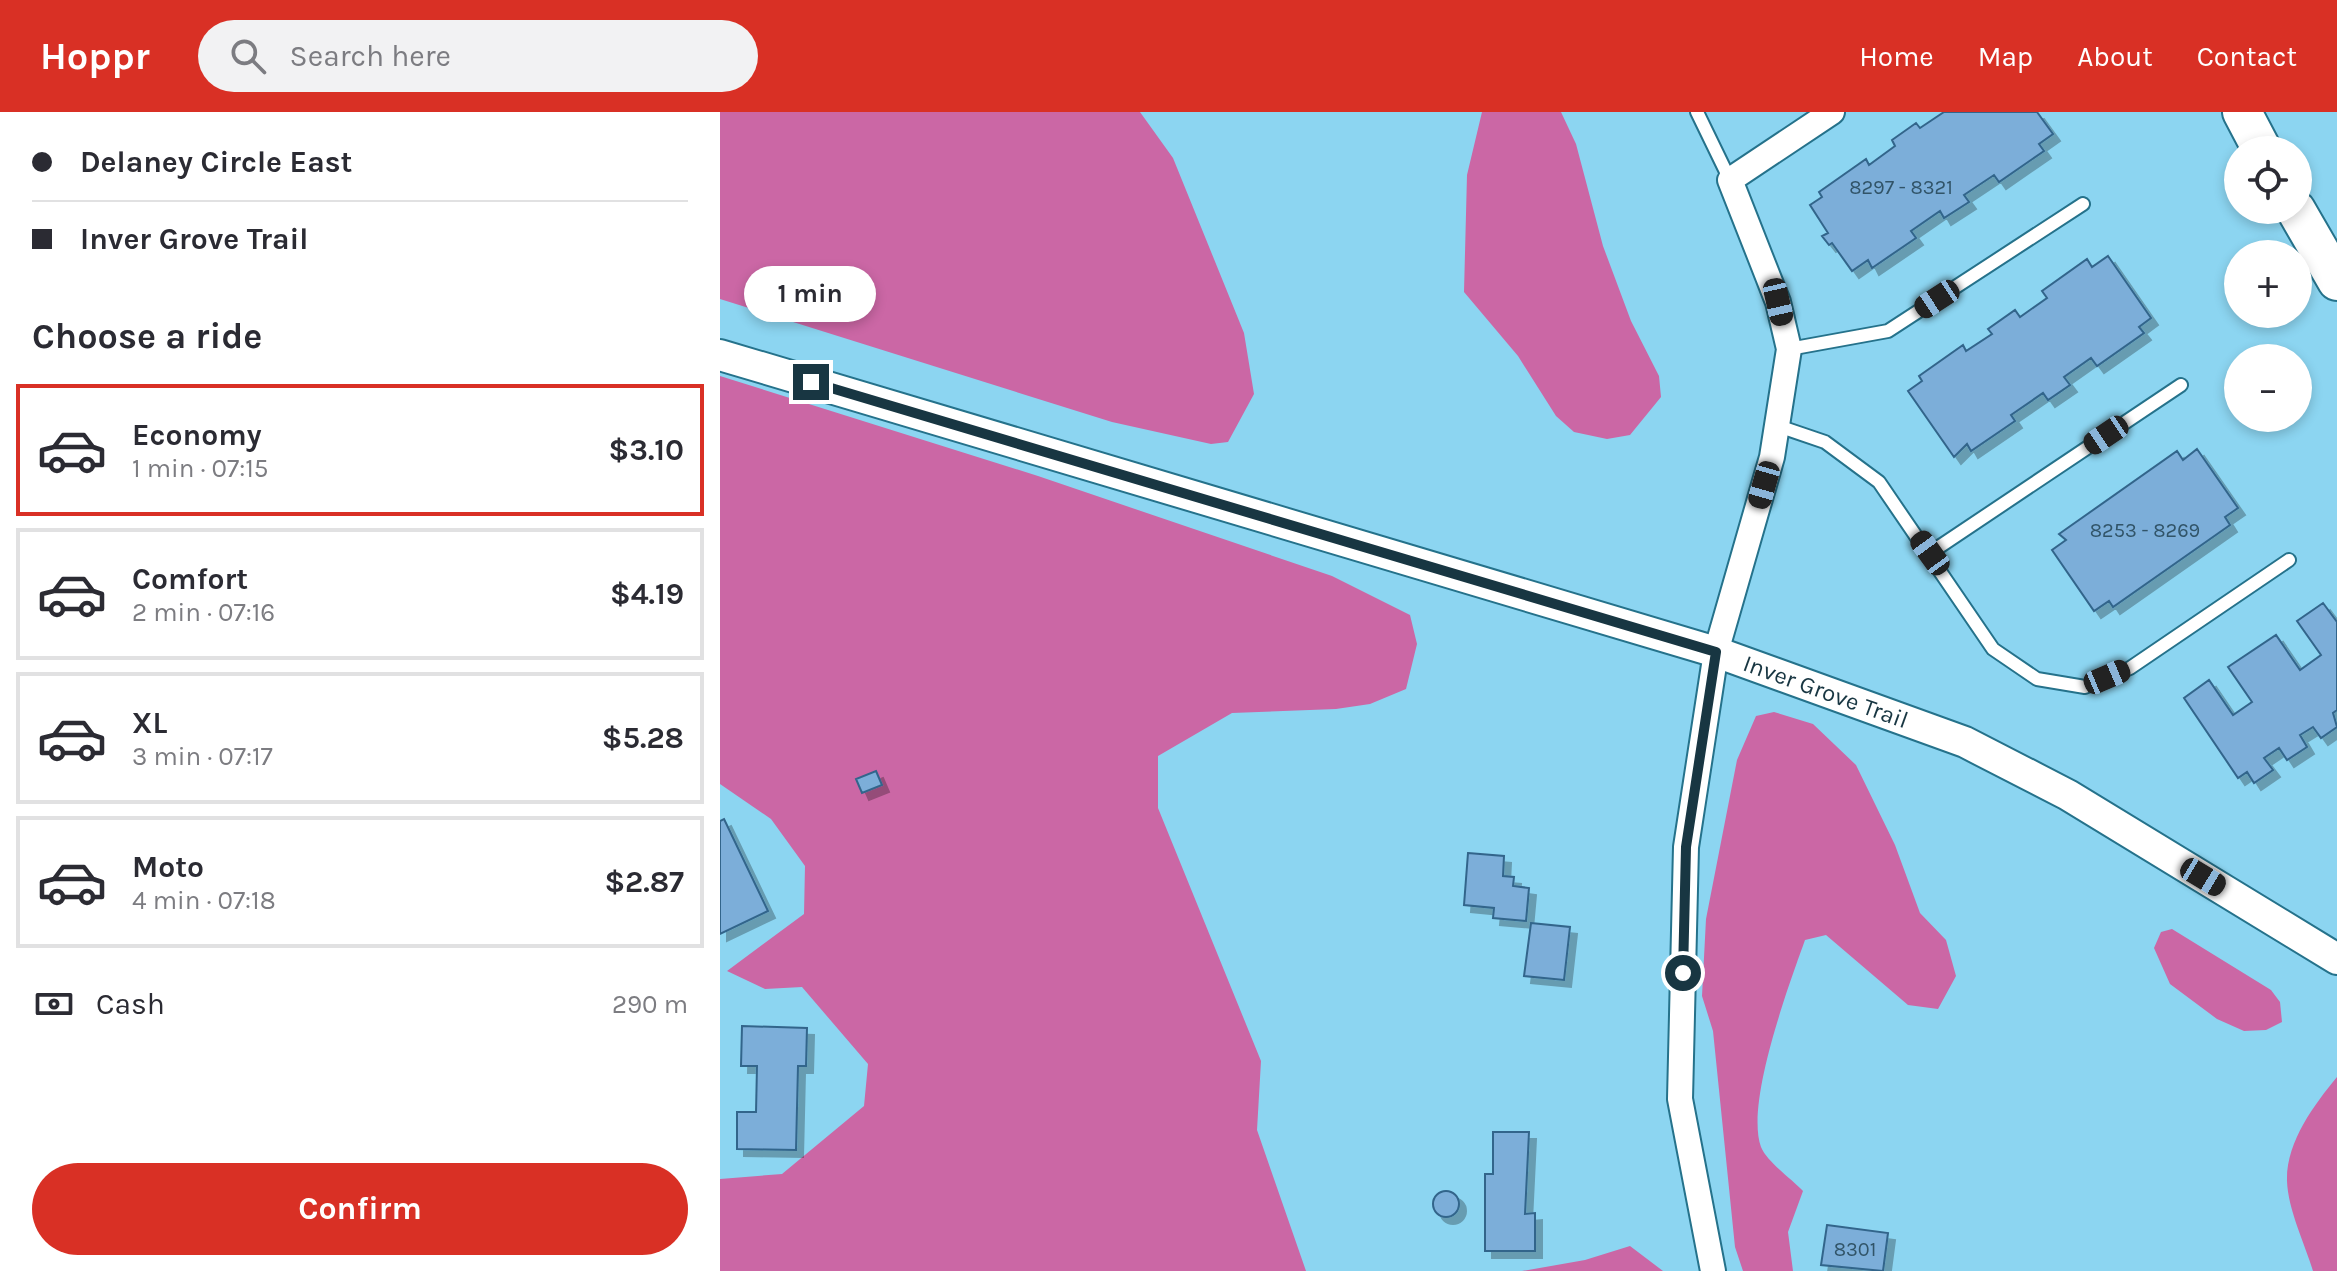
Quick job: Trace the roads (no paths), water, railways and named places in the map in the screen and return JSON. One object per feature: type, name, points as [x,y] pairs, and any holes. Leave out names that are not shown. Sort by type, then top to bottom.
[{"type":"main road","points":[[2242,112],[2255,136]]},
{"type":"main road","points":[[2304,224],[2337,281]]},
{"type":"street","points":[[1713,1271],[1680,1099],[1686,847],[1716,652],[1778,426],[1789,349],[1778,302],[1730,180],[1832,112]]},
{"type":"street","name":"Inver Grove Trail","points":[[720,355],[1716,652],[1965,742],[2068,795],[2337,959]]},
{"type":"lane","points":[[1697,112],[1730,180]]},
{"type":"lane","points":[[1789,349],[1888,331],[2083,204]]},
{"type":"lane","points":[[1930,553],[2181,385]]},
{"type":"lane","points":[[1778,426],[1825,442],[1879,482],[1993,649],[2037,679],[2085,687],[2130,668],[2289,560]]}]
